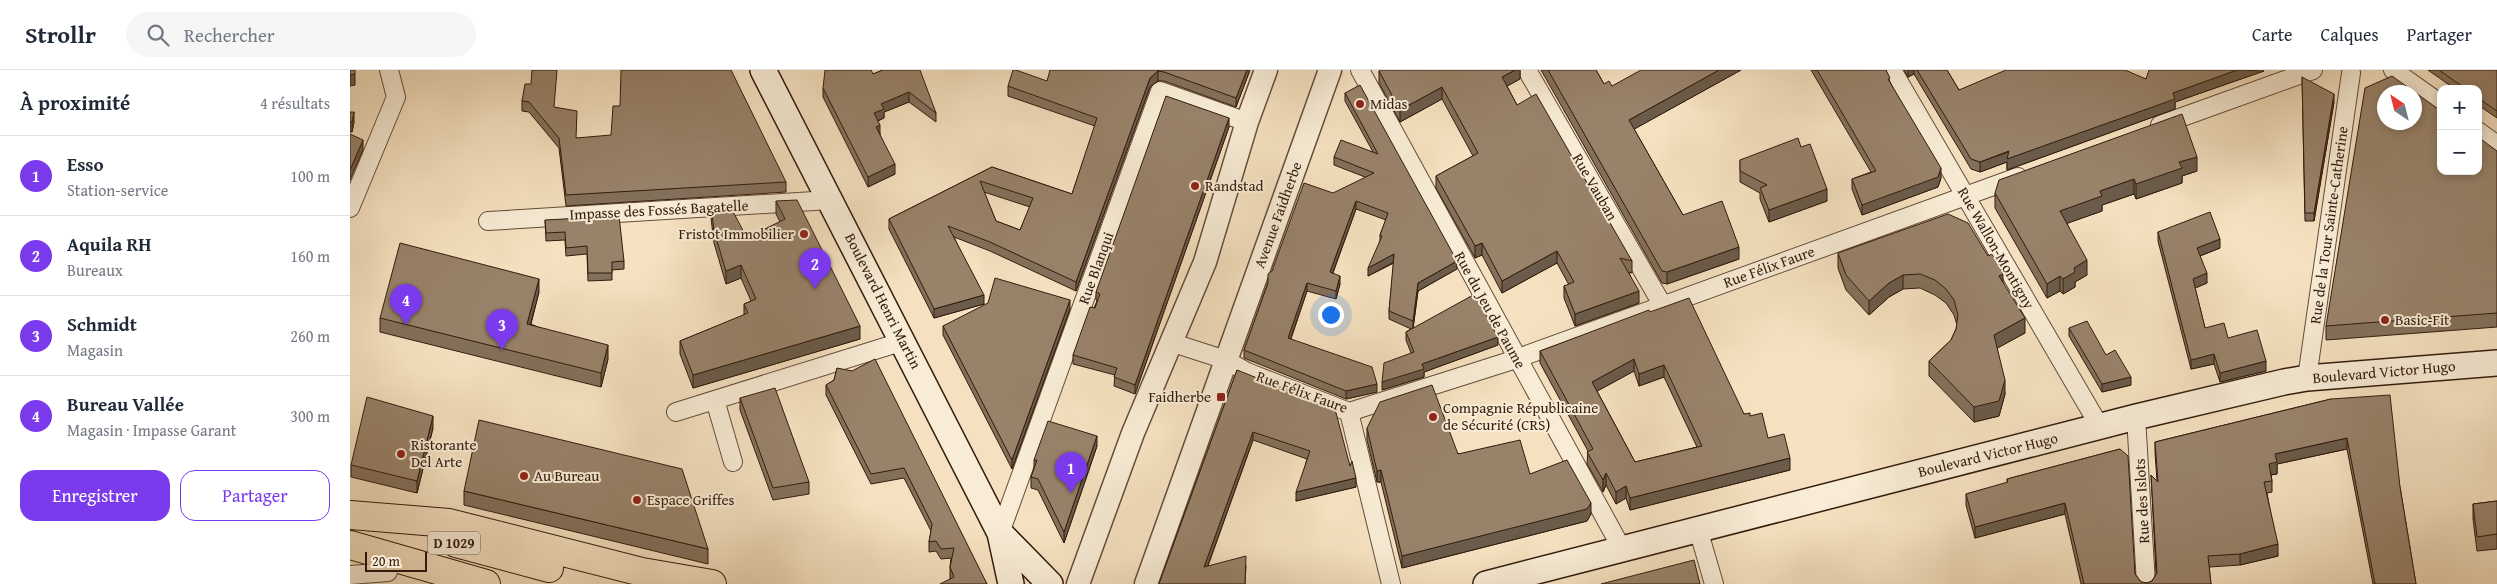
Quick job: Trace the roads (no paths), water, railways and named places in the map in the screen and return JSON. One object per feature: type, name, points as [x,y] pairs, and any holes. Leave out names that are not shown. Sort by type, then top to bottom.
[{"type":"main road","name":"Boulevard Henri Martin","points":[[763,70],[904,341],[1000,533],[1011,584]]},
{"type":"main road","name":"Boulevard Victor Hugo","points":[[1486,584],[2136,417],[2307,378],[2497,363]]},
{"type":"main road","name":"D 1029","points":[[350,516],[619,584]]},
{"type":"main road","points":[[350,516],[449,523],[642,572],[712,584]]},
{"type":"main road","name":"Boulevard Henri Martin","points":[[1000,533],[1050,584]]},
{"type":"main road","name":"D 1029","points":[[350,545],[486,584]]},
{"type":"main road","points":[[350,555],[416,584]]},
{"type":"street","points":[[350,208],[396,97],[388,70]]},
{"type":"street","points":[[1078,584],[1133,433],[1205,262],[1247,122],[1266,70]]},
{"type":"street","name":"Avenue Faidherbe","points":[[1147,579],[1330,70]]},
{"type":"street","name":"Rue du Jeu de Paume","points":[[1360,70],[1622,549]]},
{"type":"street","name":"Rue Vauban","points":[[1527,70],[1662,306]]},
{"type":"street","name":"Rue Wallon-Montigny","points":[[1892,70],[2100,427]]},
{"type":"street","points":[[2142,132],[2313,70]]},
{"type":"street","points":[[2393,70],[2437,101]]},
{"type":"street","name":"Rue de la Tour Sainte-Catherine","points":[[2307,378],[2350,71]]},
{"type":"street","name":"Rue Blanqui","points":[[1000,533],[1160,91],[1247,122]]},
{"type":"street","points":[[2482,134],[2497,144]]},
{"type":"street","name":"Rue Félix Faure","points":[[1226,360],[1247,372],[1349,412],[1516,358],[2036,170]]},
{"type":"street","name":"Impasse des Fossés Bagatelle","points":[[488,221],[830,200]]},
{"type":"street","points":[[676,412],[904,341]]},
{"type":"street","points":[[1172,343],[1226,360]]},
{"type":"street","points":[[715,400],[733,462]]},
{"type":"street","points":[[1349,412],[1391,584]]},
{"type":"street","name":"Rue des Islots","points":[[2136,417],[2146,584]]},
{"type":"street","points":[[1698,530],[1714,584]]},
{"type":"street","points":[[350,575],[388,572]]},
{"type":"place","name":"Midas","points":[[1360,104]]},
{"type":"place","name":"Randstad","points":[[1195,186]]},
{"type":"place","name":"Fristot Immobilier","points":[[804,234]]},
{"type":"place","name":"Aquila RH","points":[[815,289]]},
{"type":"place","name":"Basic-Fit","points":[[2385,320]]},
{"type":"place","name":"Bureau Vallée","points":[[406,325]]},
{"type":"place","name":"Schmidt","points":[[502,350]]},
{"type":"place","name":"Faidherbe","points":[[1221,397]]},
{"type":"place","name":"Compagnie Républicaine de Sécurité (CRS)","points":[[1433,417]]},
{"type":"place","name":"Ristorante Del Arte","points":[[401,454]]},
{"type":"place","name":"Au Bureau","points":[[524,476]]},
{"type":"place","name":"Esso","points":[[1071,493]]},
{"type":"place","name":"Espace Griffes","points":[[637,500]]}]
